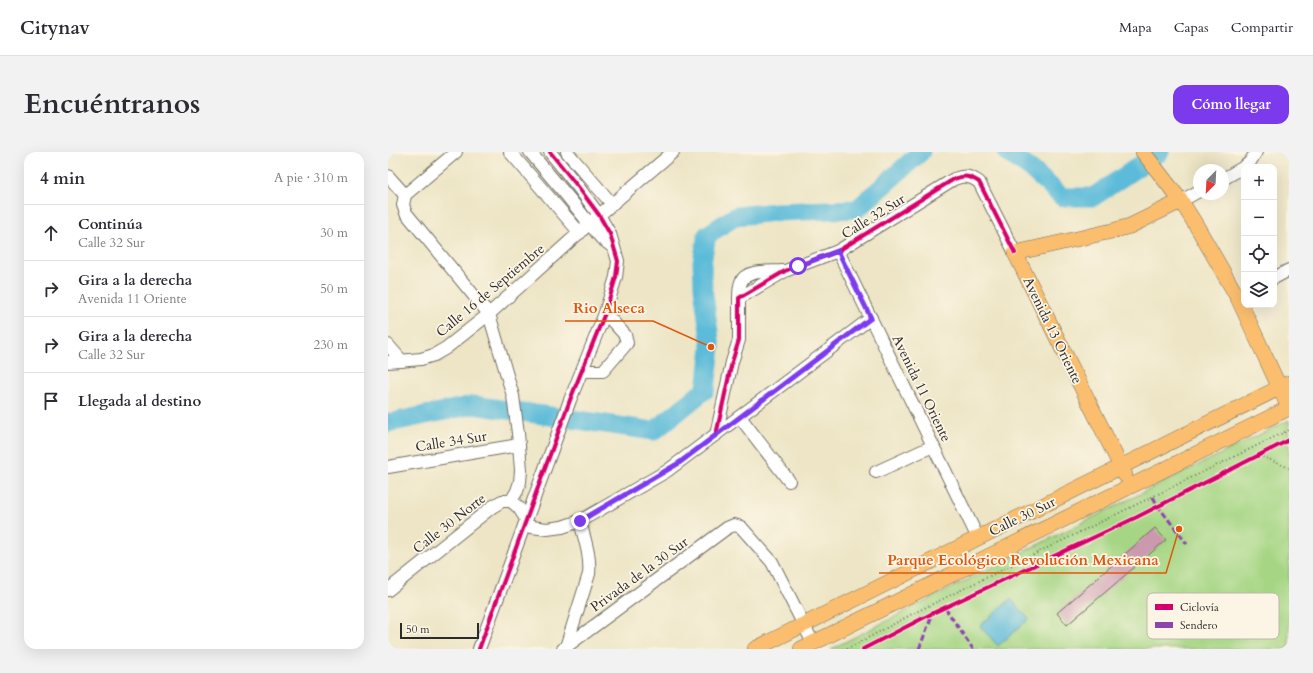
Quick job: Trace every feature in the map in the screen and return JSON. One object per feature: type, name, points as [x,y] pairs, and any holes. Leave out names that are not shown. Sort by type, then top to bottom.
[{"type":"main road","points":[[1143,152],[1181,201],[1241,297]]},
{"type":"main road","points":[[1015,253],[1130,226],[1181,201]]},
{"type":"main road","name":"Avenida 13 Oriente","points":[[1015,253],[1120,467],[1131,486]]},
{"type":"main road","points":[[1246,308],[1284,386],[1289,408]]},
{"type":"main road","name":"Calle 30 Sur","points":[[755,649],[1284,386]]},
{"type":"main road","name":"Calle 30 Sur","points":[[807,646],[1289,408]]},
{"type":"street","points":[[456,152],[405,196],[403,205],[406,213],[489,314],[513,396],[519,439],[521,470],[520,482],[511,501],[519,508],[525,523]]},
{"type":"street","points":[[510,152],[580,233]]},
{"type":"street","points":[[530,152],[601,238],[614,248]]},
{"type":"street","points":[[567,152],[612,204]]},
{"type":"street","name":"Calle 16 de Septiembre","points":[[388,362],[402,362],[421,359],[434,355],[446,348],[489,314],[590,223],[673,152]]},
{"type":"street","points":[[1248,164],[1256,152]]},
{"type":"street","points":[[479,649],[557,433],[605,314],[616,277],[618,261],[610,234],[600,215],[552,155],[543,168]]},
{"type":"street","points":[[1229,176],[1241,169]]},
{"type":"street","points":[[388,176],[405,196]]},
{"type":"street","name":"Calle 32 Sur","points":[[716,436],[732,362],[739,340],[739,298],[786,271],[838,251],[954,179],[963,176],[972,177]]},
{"type":"street","name":"Avenida 13 Oriente","points":[[972,177],[979,182],[1015,253]]},
{"type":"street","points":[[1181,201],[1193,195]]},
{"type":"street","name":"Avenida 11 Oriente","points":[[838,251],[978,538]]},
{"type":"street","points":[[1277,276],[1289,270]]},
{"type":"street","points":[[582,371],[603,371],[627,343],[625,336],[605,314]]},
{"type":"street","points":[[525,523],[547,529],[562,527],[580,521],[667,471],[716,436],[871,318]]},
{"type":"street","points":[[388,345],[402,362]]},
{"type":"street","points":[[740,417],[789,481]]},
{"type":"street","name":"Calle 34 Sur","points":[[388,467],[519,439]]},
{"type":"street","points":[[876,472],[933,446]]},
{"type":"street","points":[[521,470],[529,478],[541,479]]},
{"type":"street","name":"Calle 30 Norte","points":[[388,590],[492,507],[502,501],[511,501]]},
{"type":"street","points":[[565,648],[589,574],[590,566],[580,521]]},
{"type":"street","name":"Privada de la 30 Sur","points":[[565,648],[734,524],[741,527],[772,562],[804,624]]},
{"type":"street","points":[[804,624],[807,646]]},
{"type":"path","points":[[847,649],[916,612],[1092,528],[1289,430]]},
{"type":"path","points":[[1253,458],[1265,452]]},
{"type":"path","points":[[1259,455],[1289,468]]},
{"type":"green space","points":[[1289,420],[1289,649],[831,649]]},
{"type":"water","points":[[1011,599],[1029,619],[998,646],[980,626]]},
{"type":"building","points":[[1155,528],[1166,540],[1067,625],[1057,613]]},
{"type":"waterway","points":[[388,423],[473,405],[654,431],[706,389],[711,347],[703,288],[702,262],[707,235],[736,216],[776,212],[857,209],[921,152]]},
{"type":"waterway","points":[[1006,152],[1031,169],[1062,197],[1093,197],[1160,152]]},
{"type":"marked path","points":[[1153,497],[1158,506],[1187,544]]},
{"type":"marked path","points":[[945,608],[973,649]]},
{"type":"marked path","points":[[919,649],[933,613]]},
{"type":"cycle path","points":[[479,649],[570,400],[605,313],[616,277],[618,261],[610,234],[599,215],[550,152]]},
{"type":"cycle path","points":[[716,435],[732,362],[739,340],[739,298],[785,271],[838,251],[954,179],[961,177],[970,177],[979,182],[1015,253]]},
{"type":"cycle path","points":[[863,649],[933,613],[1137,517],[1289,440]]},
{"type":"place","name":"Rio Alseca","points":[[711,347]]},
{"type":"place","name":"Parque Ecológico Revolución Mexicana","points":[[1179,529]]},
{"type":"route","points":[[580,521],[679,463],[871,318],[838,251],[798,266]]}]
